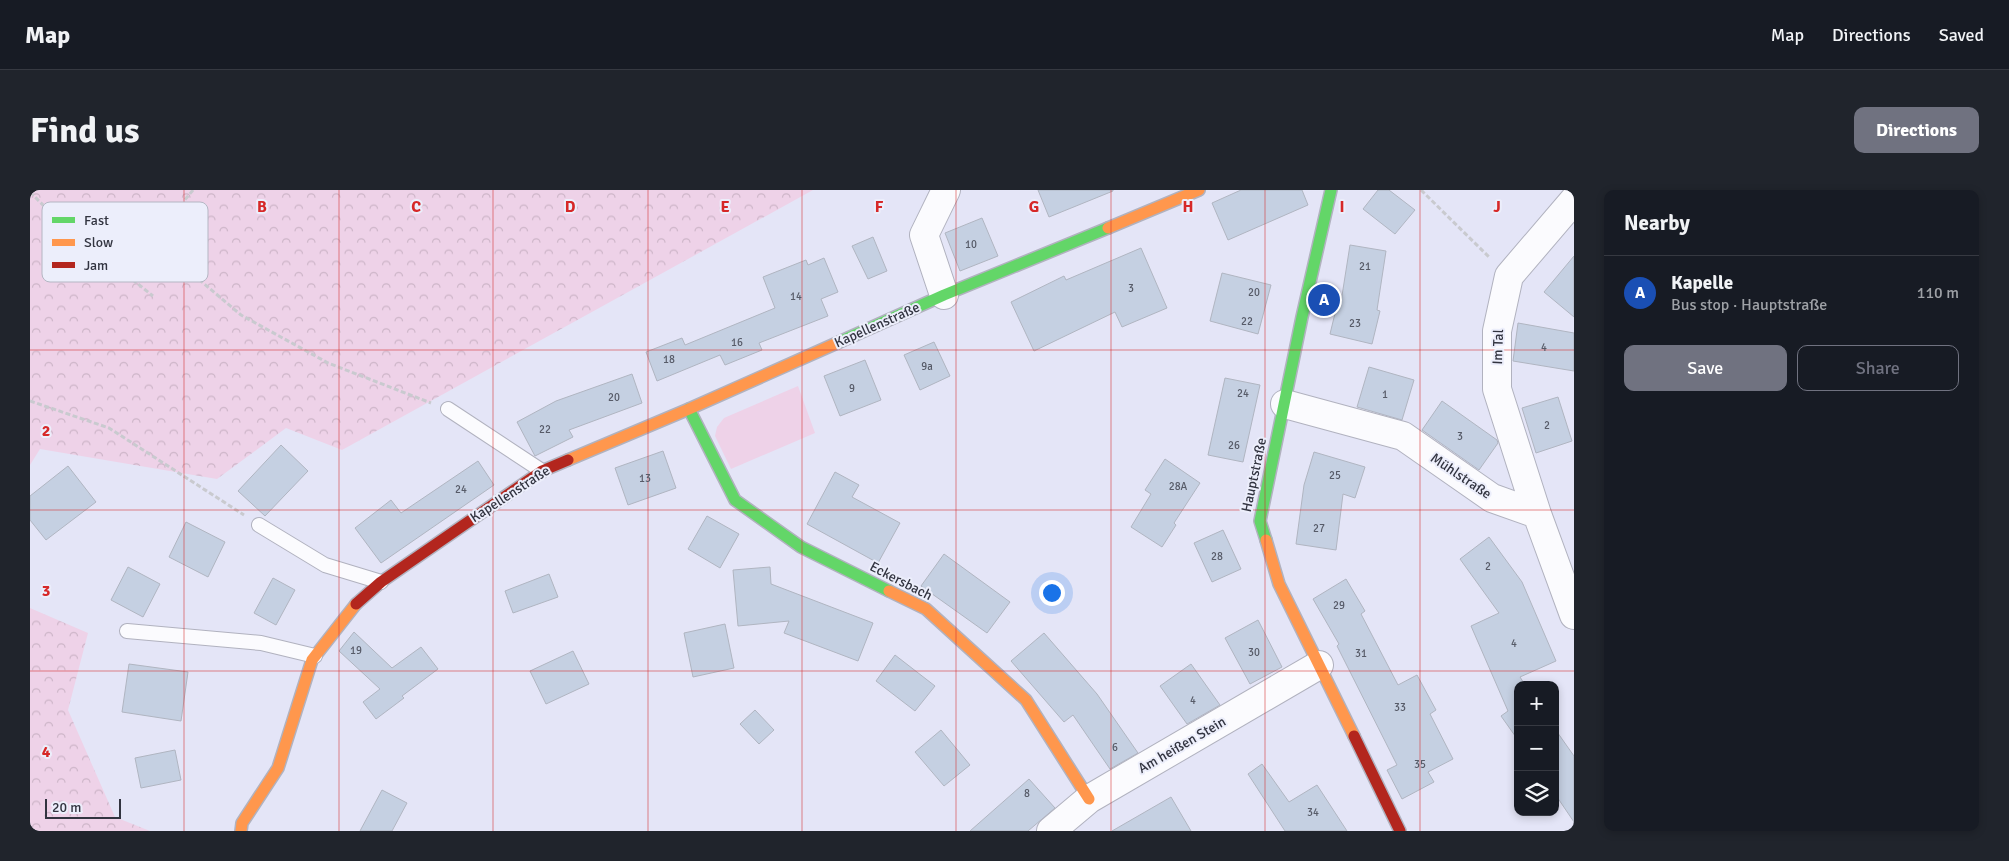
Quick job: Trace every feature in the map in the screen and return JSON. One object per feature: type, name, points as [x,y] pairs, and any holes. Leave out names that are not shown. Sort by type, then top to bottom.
[{"type":"street","points":[[944,295],[924,235],[946,190]]},
{"type":"street","name":"Kapellenstraße","points":[[241,831],[242,823],[278,768],[315,656],[358,600],[381,582],[542,471],[689,409],[944,295],[1199,190]]},
{"type":"street","name":"Hauptstraße","points":[[1331,190],[1302,317],[1260,521],[1279,584],[1400,831]]},
{"type":"street","name":"Im Tal","points":[[1537,514],[1497,389],[1497,331],[1509,276],[1574,200]]},
{"type":"street","name":"Mühlstraße","points":[[1285,404],[1403,436],[1492,498],[1537,514]]},
{"type":"street","name":"Eckersbach","points":[[689,409],[734,500],[801,547],[926,609],[1026,700],[1089,799]]},
{"type":"street","points":[[1537,514],[1574,615]]},
{"type":"street","name":"Am heißen Stein","points":[[1051,831],[1089,799],[1319,665]]},
{"type":"lane","points":[[448,409],[542,471]]},
{"type":"lane","points":[[259,525],[326,565],[381,582]]},
{"type":"lane","points":[[127,631],[261,643],[315,656]]},
{"type":"path","points":[[184,202],[192,190]]},
{"type":"path","points":[[1421,190],[1509,276]]},
{"type":"path","points":[[30,192],[42,203]]},
{"type":"path","points":[[136,282],[153,296]]},
{"type":"path","points":[[202,282],[241,315],[328,363],[448,409]]},
{"type":"path","points":[[30,401],[109,428],[259,525]]},
{"type":"green space","points":[[30,190],[813,190],[342,450],[286,428],[217,479],[40,449],[30,465]]},
{"type":"green space","points":[[798,386],[815,433],[731,469],[715,436],[717,427],[724,418]]},
{"type":"green space","points":[[30,608],[88,633],[68,710],[115,817],[150,831],[30,831]]},
{"type":"building","points":[[1038,190],[1113,190],[1113,191],[1049,217]]},
{"type":"building","points":[[1241,190],[1302,190],[1308,205],[1228,240],[1212,203]]},
{"type":"building","points":[[1378,190],[1389,190],[1415,210],[1395,234],[1363,209]]},
{"type":"building","points":[[982,218],[998,256],[960,271],[945,233]]},
{"type":"building","points":[[873,237],[887,271],[868,279],[852,246]]},
{"type":"building","points":[[1350,245],[1386,251],[1377,310],[1380,311],[1372,344],[1330,334],[1338,301],[1341,302]]},
{"type":"building","points":[[1141,248],[1167,308],[1122,327],[1115,312],[1034,351],[1011,302],[1064,276],[1066,280]]},
{"type":"building","points":[[1574,256],[1574,317],[1544,292]]},
{"type":"building","points":[[824,258],[838,292],[821,299],[828,316],[759,343],[762,350],[725,365],[720,355],[657,381],[646,352],[682,338],[685,345],[775,308],[763,277],[806,260],[808,265]]},
{"type":"building","points":[[1222,273],[1271,285],[1258,334],[1210,321]]},
{"type":"building","points":[[1518,323],[1574,333],[1574,371],[1513,361]]},
{"type":"building","points":[[934,342],[950,376],[920,390],[904,355]]},
{"type":"building","points":[[865,360],[881,400],[840,416],[824,376]]},
{"type":"building","points":[[1369,367],[1414,380],[1402,420],[1357,407]]},
{"type":"building","points":[[632,374],[642,403],[569,430],[573,437],[535,456],[517,422],[556,401]]},
{"type":"building","points":[[1225,378],[1260,385],[1243,462],[1208,455]]},
{"type":"building","points":[[1558,397],[1572,441],[1536,453],[1522,408]]},
{"type":"building","points":[[1442,401],[1497,440],[1498,443],[1479,470],[1422,430]]},
{"type":"building","points":[[281,445],[308,471],[265,516],[238,491]]},
{"type":"building","points":[[663,451],[676,488],[628,505],[615,468]]},
{"type":"building","points":[[1314,452],[1365,467],[1355,498],[1343,494],[1336,550],[1296,544],[1304,485]]},
{"type":"building","points":[[1165,459],[1200,483],[1174,523],[1176,525],[1162,547],[1131,527],[1151,494],[1145,490]]},
{"type":"building","points":[[478,461],[494,485],[381,563],[355,528],[391,500],[401,513]]},
{"type":"building","points":[[68,466],[96,502],[46,540],[30,520],[30,496]]},
{"type":"building","points":[[835,472],[859,485],[852,497],[900,523],[878,563],[807,524]]},
{"type":"building","points":[[707,516],[739,534],[720,568],[688,549]]},
{"type":"building","points":[[186,522],[225,542],[208,577],[169,557]]},
{"type":"building","points":[[1223,530],[1241,569],[1212,582],[1194,543]]},
{"type":"building","points":[[1489,537],[1522,582],[1556,661],[1520,677],[1522,681],[1514,681],[1514,734],[1501,716],[1508,711],[1471,626],[1499,613],[1460,559]]},
{"type":"building","points":[[944,554],[1010,602],[987,633],[921,586]]},
{"type":"building","points":[[128,567],[160,584],[143,617],[111,600]]},
{"type":"building","points":[[770,567],[771,584],[873,623],[858,661],[784,633],[789,621],[738,626],[733,570]]},
{"type":"building","points":[[549,574],[558,597],[513,613],[505,591]]},
{"type":"building","points":[[273,578],[295,590],[276,625],[254,613]]},
{"type":"building","points":[[1346,579],[1365,611],[1361,614],[1398,685],[1417,675],[1436,710],[1430,714],[1453,759],[1428,772],[1434,782],[1402,799],[1387,770],[1397,765],[1337,646],[1339,644],[1313,599]]},
{"type":"building","points":[[1258,620],[1282,667],[1250,684],[1225,638]]},
{"type":"building","points":[[725,624],[734,668],[693,677],[684,633]]},
{"type":"building","points":[[354,632],[392,668],[421,647],[438,669],[402,696],[404,698],[376,719],[363,702],[380,689],[339,651]]},
{"type":"building","points":[[1044,633],[1097,694],[1138,753],[1110,769],[1073,715],[1064,722],[1011,661]]},
{"type":"building","points":[[573,651],[589,684],[546,704],[530,671]]},
{"type":"building","points":[[895,655],[935,686],[915,711],[876,681]]},
{"type":"building","points":[[129,664],[188,672],[181,721],[122,712]]},
{"type":"building","points":[[1191,664],[1220,705],[1187,724],[1160,686]]},
{"type":"building","points":[[755,710],[774,730],[759,744],[740,724]]},
{"type":"building","points":[[941,730],[970,765],[944,786],[915,752]]},
{"type":"building","points":[[1559,735],[1574,756],[1574,822],[1559,800]]},
{"type":"building","points":[[175,750],[181,780],[141,788],[135,758]]},
{"type":"building","points":[[1262,764],[1289,802],[1317,785],[1347,831],[1285,831],[1248,774]]},
{"type":"building","points":[[1029,779],[1055,808],[1028,831],[970,831]]},
{"type":"building","points":[[382,790],[407,803],[392,831],[360,831]]},
{"type":"building","points":[[1171,797],[1191,831],[1112,831]]},
{"type":"traffic: fast","points":[[1266,540],[1260,521],[1302,317],[1331,190]]},
{"type":"traffic: fast","points":[[837,343],[944,295],[1108,228]]},
{"type":"traffic: fast","points":[[689,409],[735,500],[801,547],[889,591]]},
{"type":"traffic: slow","points":[[1108,228],[1199,190]]},
{"type":"traffic: slow","points":[[568,460],[837,343]]},
{"type":"traffic: slow","points":[[1266,540],[1279,584],[1354,736]]},
{"type":"traffic: slow","points":[[889,591],[926,609],[1026,700],[1089,799]]},
{"type":"traffic: slow","points":[[241,831],[242,823],[278,768],[312,660],[356,604]]},
{"type":"traffic: jam","points":[[356,604],[381,582],[542,471],[568,460]]},
{"type":"traffic: jam","points":[[1354,736],[1400,831]]},
{"type":"place","name":"Kapelle","points":[[1324,300]]}]
